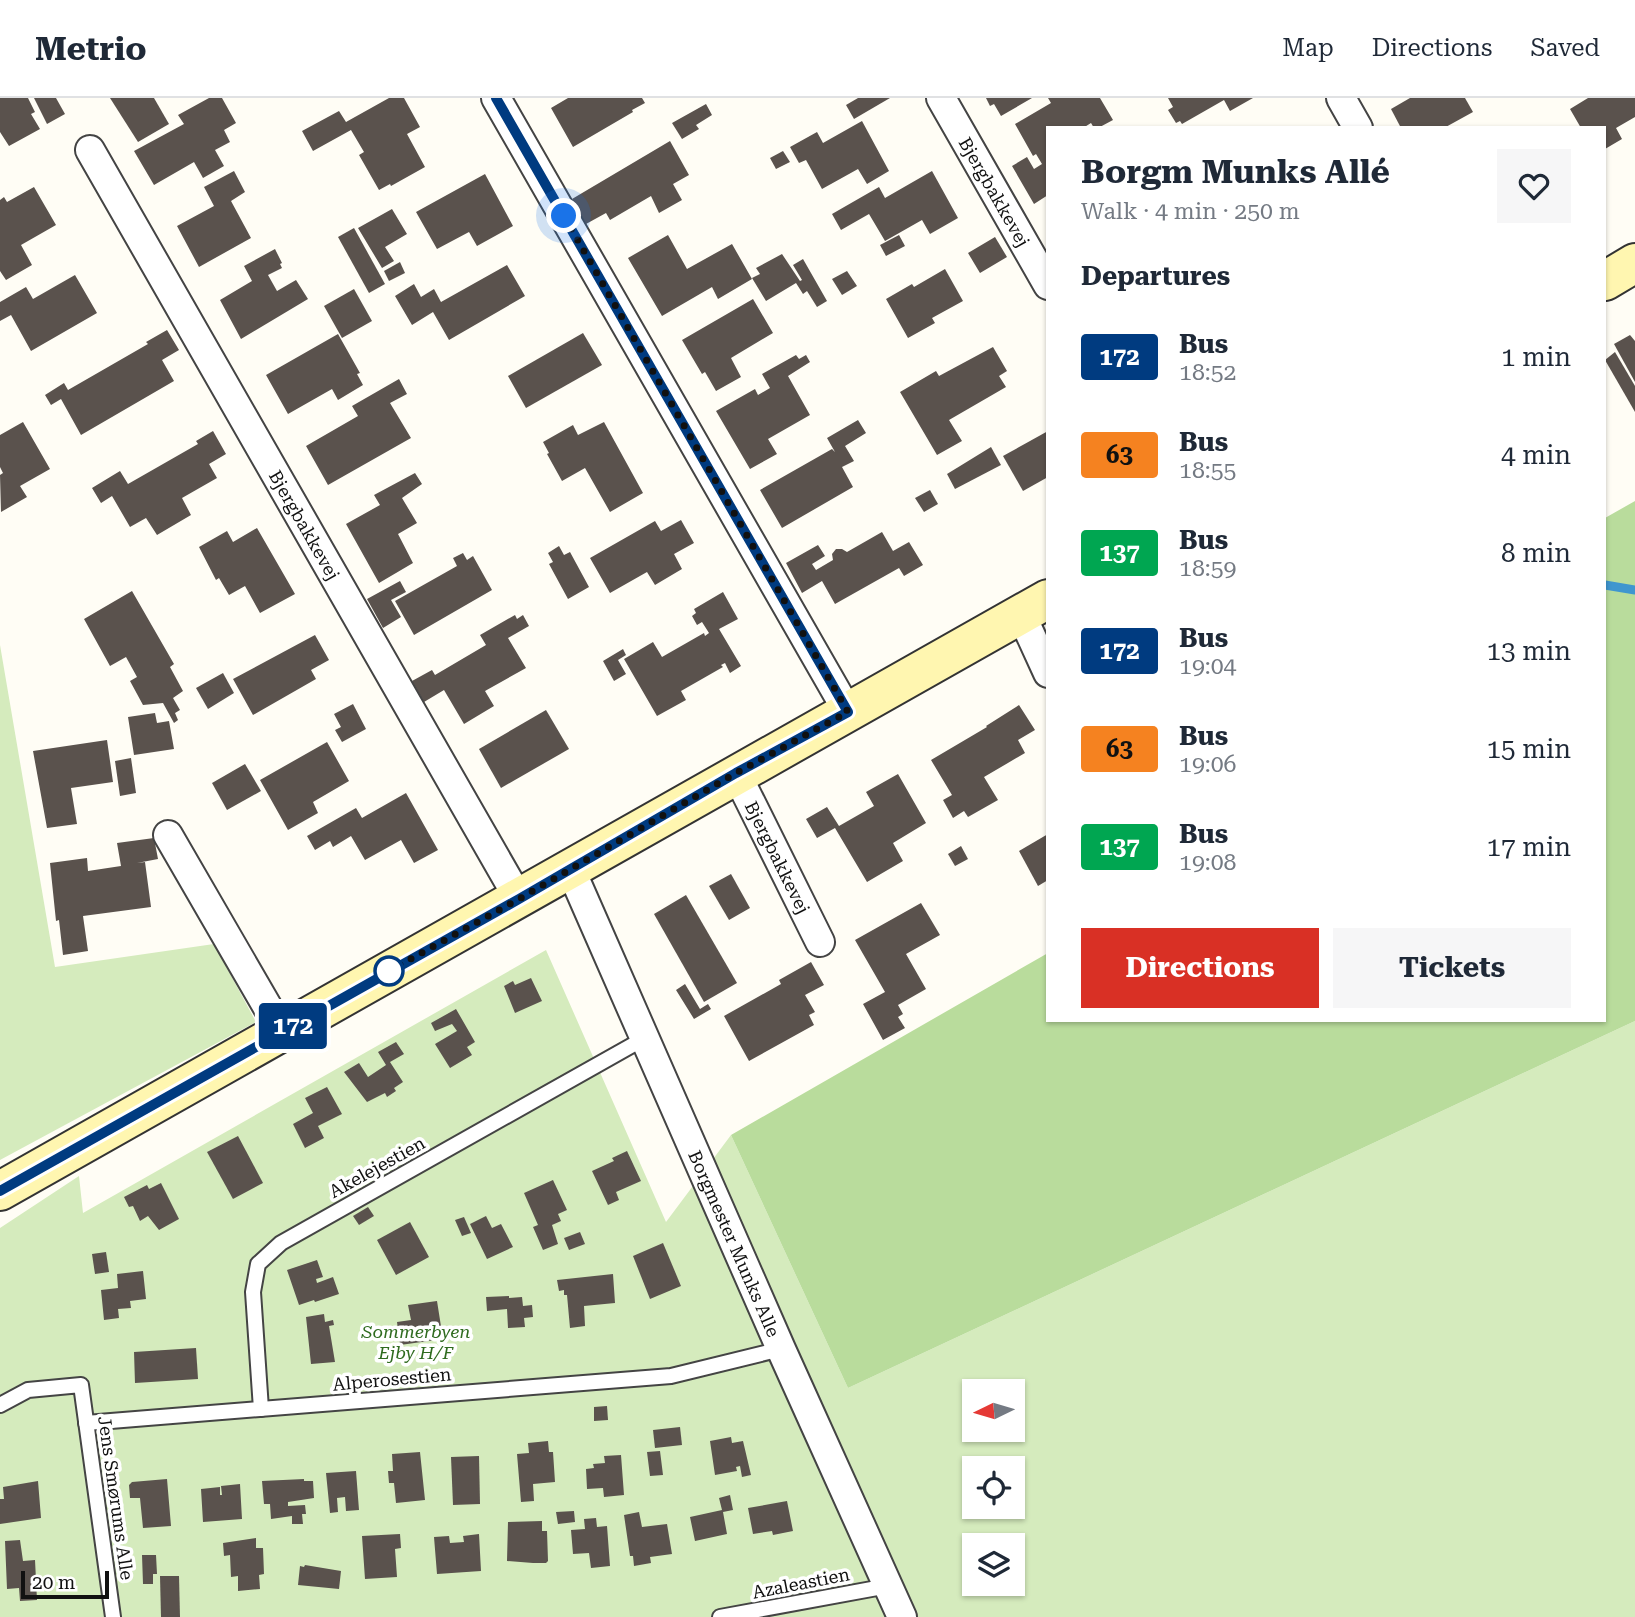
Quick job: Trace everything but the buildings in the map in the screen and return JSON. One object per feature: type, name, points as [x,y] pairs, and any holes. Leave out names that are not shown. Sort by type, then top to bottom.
[{"type":"street","points":[[496,98],[848,712]]},
{"type":"street","name":"Bjergbakkevej","points":[[941,98],[1046,282]]},
{"type":"street","points":[[1341,98],[1357,126]]},
{"type":"street","name":"Bjergbakkevej","points":[[90,150],[519,899]]},
{"type":"street","points":[[1606,280],[1635,263]]},
{"type":"street","points":[[0,1191],[519,899],[736,773],[1035,607],[1046,663]]},
{"type":"street","name":"Bjergbakkevej","points":[[736,773],[820,942]]},
{"type":"street","points":[[168,835],[282,1032]]},
{"type":"street","name":"Borgmester Munks Alle","points":[[570,869],[902,1617]]},
{"type":"lane","name":"Akelejestien","points":[[261,1409],[253,1292],[258,1264],[281,1242],[645,1038]]},
{"type":"lane","name":"Alperosestien","points":[[86,1423],[671,1376],[781,1349]]},
{"type":"lane","name":"Jens Smørums Alle","points":[[0,1405],[28,1390],[81,1385],[113,1617]]},
{"type":"lane","name":"Azaleastien","points":[[720,1617],[888,1586]]},
{"type":"green space","points":[[1635,501],[1635,1021],[848,1388],[731,1135],[1046,954],[1046,1022],[1606,1022],[1606,517]]},
{"type":"green space","points":[[0,645],[55,967],[214,944],[256,1022],[0,1160]]},
{"type":"green space","name":"Sommerbyen Ejby H/F","points":[[546,950],[666,1222],[731,1135],[848,1388],[1635,1021],[1635,1617],[0,1617],[0,1228],[79,1176],[83,1213]]},
{"type":"waterway","points":[[1606,585],[1635,590]]},
{"type":"bus line","name":"172","points":[[0,1191],[848,712],[496,98]]},
{"type":"route","points":[[389,971],[848,712],[564,216]]}]
